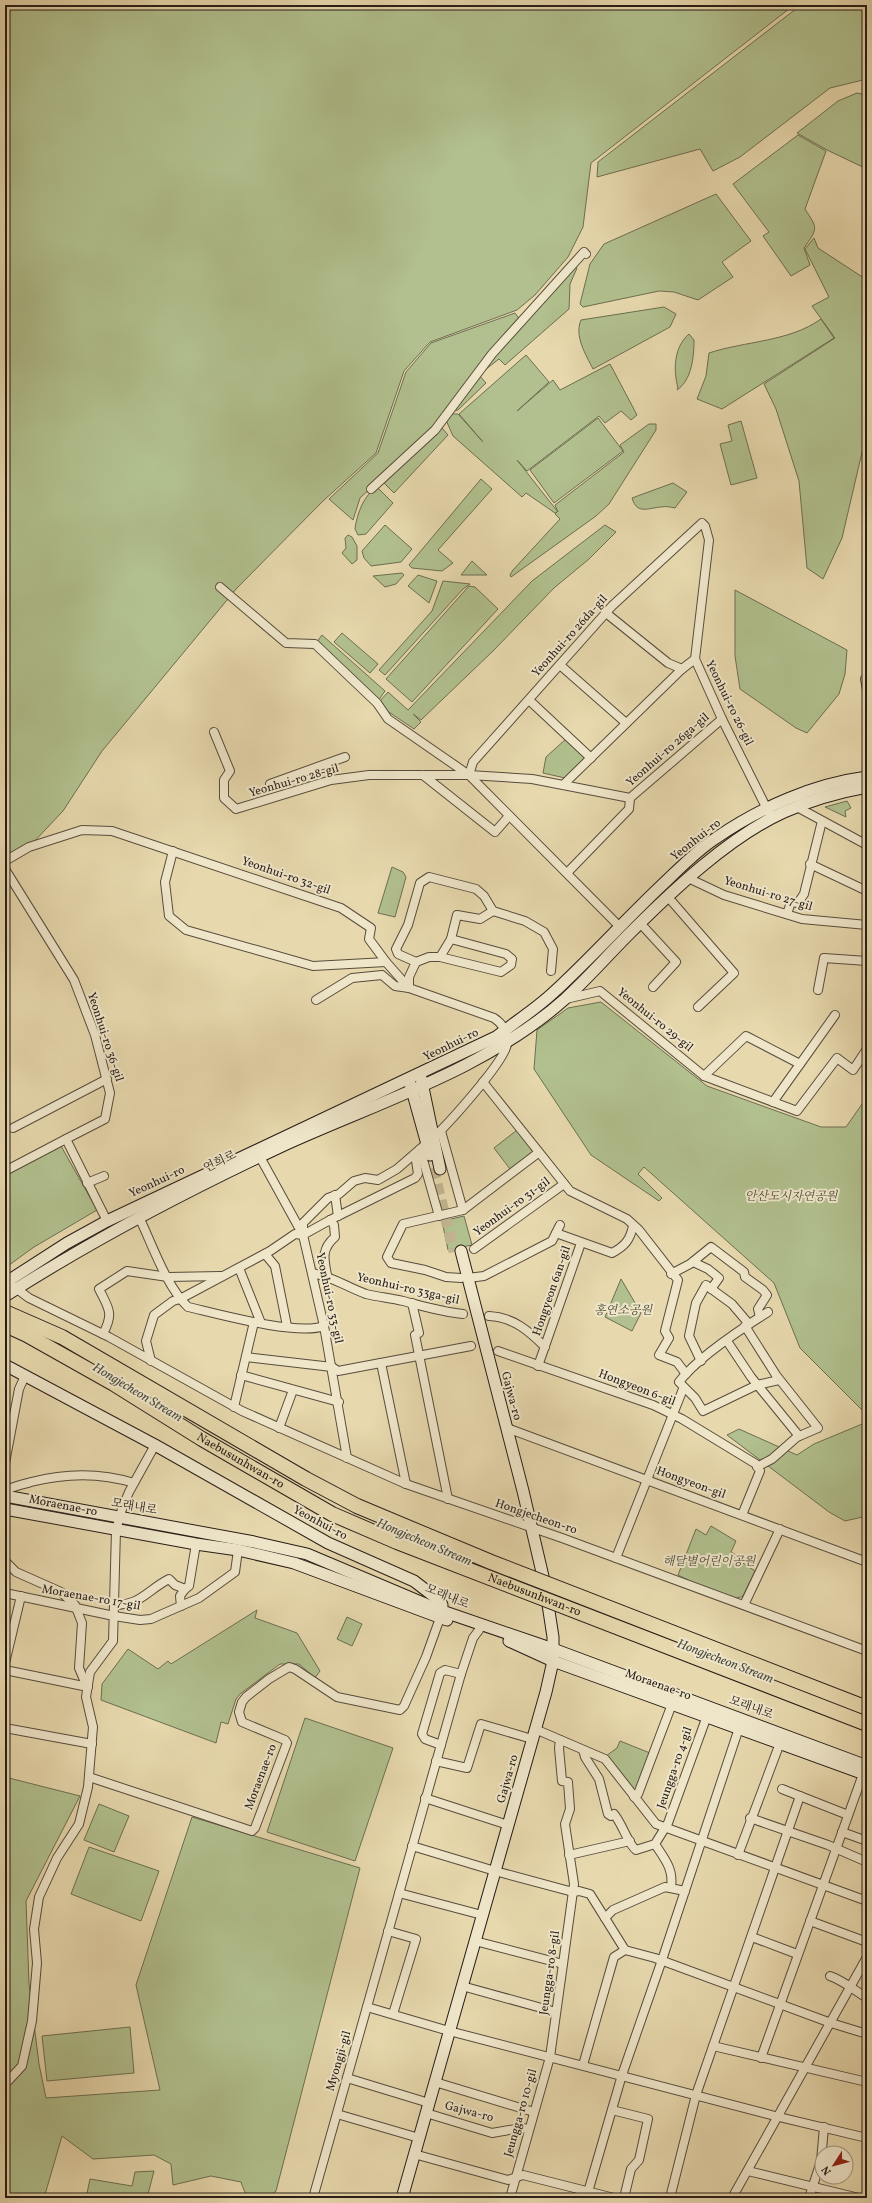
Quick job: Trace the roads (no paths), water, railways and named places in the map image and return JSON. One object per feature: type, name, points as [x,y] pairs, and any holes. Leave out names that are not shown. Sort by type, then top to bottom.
[{"type":"highway","name":"Naebusunhwan-ro","points":[[5,1312],[62,1337],[306,1479],[357,1506],[491,1562],[867,1708]]},
{"type":"highway","name":"Naebusunhwan-ro","points":[[5,1325],[27,1335],[114,1384],[202,1439],[332,1514],[397,1542],[867,1724]]},
{"type":"main road","name":"Yeonhui-ro","points":[[421,1079],[496,1037],[553,993],[681,866],[716,838],[770,813],[805,792],[838,782],[867,777]]},
{"type":"main road","name":"Yeonhui-ro","points":[[8,1287],[67,1243],[107,1221],[421,1079],[507,1043],[564,1000],[640,923],[688,878],[770,813],[797,807],[838,793],[867,787]]},
{"type":"main road","points":[[421,1079],[428,1143]]},
{"type":"main road","points":[[410,1084],[436,1169]]},
{"type":"main road","name":"연희로","points":[[8,1287],[139,1217],[410,1084]]},
{"type":"main road","name":"Gajwa-ro","points":[[402,2198],[534,1734],[553,1661],[552,1623],[536,1547],[507,1428],[457,1252]]},
{"type":"main road","points":[[464,1278],[522,1514],[531,1528]]},
{"type":"main road","name":"Yeonhui-ro","points":[[5,1366],[155,1445],[328,1543],[414,1581],[440,1601],[441,1614]]},
{"type":"main road","name":"모래내로","points":[[5,1496],[254,1542],[307,1554],[407,1595],[441,1614],[553,1648],[866,1771]]},
{"type":"main road","name":"Moraenae-ro","points":[[5,1509],[116,1530],[238,1550],[294,1563],[441,1614],[479,1630],[516,1643],[553,1661],[780,1743],[866,1771]]},
{"type":"main road","points":[[407,1595],[416,1591],[414,1581]]},
{"type":"street","points":[[371,489],[435,430],[492,354],[584,252],[586,254]]},
{"type":"street","name":"Yeonhui-ro 26da-gil","points":[[469,775],[473,762],[606,613],[702,523]]},
{"type":"street","name":"Yeonhui-ro 26-gil","points":[[702,523],[705,526],[709,540],[695,659],[722,719],[770,813]]},
{"type":"street","points":[[220,587],[286,643],[315,644],[377,703],[388,719],[469,775],[619,926]]},
{"type":"street","points":[[606,613],[668,663],[682,669]]},
{"type":"street","points":[[563,785],[682,669],[695,659]]},
{"type":"street","points":[[560,665],[626,723]]},
{"type":"street","points":[[867,678],[865,679],[867,690]]},
{"type":"street","points":[[529,700],[590,758]]},
{"type":"street","name":"Yeonhui-ro 26ga-gil","points":[[567,873],[629,809],[630,798],[722,719]]},
{"type":"street","name":"Yeonhui-ro 28-gil","points":[[214,732],[230,771],[224,780],[224,798],[236,809],[331,780],[369,775],[469,775]]},
{"type":"street","points":[[270,784],[345,757]]},
{"type":"street","points":[[422,775],[495,832],[510,816]]},
{"type":"street","name":"Yeonhui-ro 26ga-gil","points":[[469,775],[532,779],[630,798]]},
{"type":"street","points":[[797,807],[867,845]]},
{"type":"street","points":[[787,914],[791,902],[798,903],[804,894],[810,864],[822,821]]},
{"type":"street","name":"Yeonhui-ro 32-gil","points":[[5,861],[29,847],[82,830],[112,831],[173,851],[341,908],[371,928],[369,939],[386,962],[409,988],[494,1018],[502,1024],[505,1030]]},
{"type":"street","points":[[173,851],[165,882],[169,916],[186,930],[313,966],[386,962]]},
{"type":"street","points":[[810,864],[867,891]]},
{"type":"street","name":"Yeonhui-ro 36-gil","points":[[5,869],[74,980],[95,1035],[110,1093],[105,1119],[66,1139]]},
{"type":"street","points":[[451,938],[506,954],[512,958],[511,965],[506,970],[495,972],[440,957],[429,957],[416,962],[398,954],[396,949],[408,925],[420,883],[424,879],[429,877],[476,889],[484,896],[493,911],[525,922],[544,932],[553,949],[551,971]]},
{"type":"street","name":"Yeonhui-ro 27-gil","points":[[688,878],[724,895],[808,920],[867,926]]},
{"type":"street","points":[[668,897],[734,973],[698,1007]]},
{"type":"street","points":[[440,957],[451,938],[457,915],[480,919],[493,911]]},
{"type":"street","points":[[640,923],[676,962],[653,987]]},
{"type":"street","points":[[818,990],[824,958],[867,961]]},
{"type":"street","points":[[316,1000],[352,978],[382,975],[395,986],[409,988],[410,977],[416,962]]},
{"type":"street","name":"Yeonhui-ro 29-gil","points":[[564,1000],[600,991],[704,1076],[796,1111],[837,1058],[853,1070],[867,1049]]},
{"type":"street","points":[[773,1102],[835,1015]]},
{"type":"street","points":[[303,1235],[303,1223],[328,1198],[354,1182],[365,1178],[378,1180],[397,1169],[428,1143],[483,1082],[505,1052],[507,1043],[505,1030]]},
{"type":"street","points":[[704,1076],[746,1036],[800,1064]]},
{"type":"street","points":[[13,1128],[106,1079]]},
{"type":"street","name":"Yeonhui-ro 31-gil","points":[[483,1082],[538,1153],[570,1191],[626,1219],[634,1226],[671,1274]]},
{"type":"street","points":[[5,1171],[66,1139],[107,1221]]},
{"type":"street","points":[[428,1143],[463,1210]]},
{"type":"street","points":[[151,1361],[146,1341],[154,1315],[173,1301],[180,1299],[265,1254],[295,1234],[303,1235],[415,1178],[418,1174],[428,1143]]},
{"type":"street","points":[[428,1143],[439,1216]]},
{"type":"street","points":[[538,1153],[463,1210],[450,1211],[439,1216],[403,1224],[387,1257],[391,1263],[425,1270],[446,1277],[464,1278],[484,1276],[552,1241],[560,1225]]},
{"type":"street","name":"Yeonhui-ro 33-gil","points":[[260,1157],[303,1235],[324,1326],[339,1402],[347,1458]]},
{"type":"street","points":[[88,1184],[104,1176]]},
{"type":"street","name":"Yeonhui-ro 31-gil","points":[[474,1249],[564,1184]]},
{"type":"street","points":[[335,1195],[338,1216]]},
{"type":"street","points":[[139,1217],[168,1278],[180,1299],[188,1307],[257,1322],[316,1329],[324,1326]]},
{"type":"street","points":[[327,1275],[323,1255],[326,1244],[335,1237],[334,1225],[330,1220]]},
{"type":"street","name":"Hongyeon 6an-gil","points":[[538,1366],[581,1243],[612,1253],[621,1249],[630,1240],[634,1226]]},
{"type":"street","points":[[556,1233],[581,1243]]},
{"type":"street","points":[[686,1374],[677,1362],[659,1355],[668,1338],[665,1331],[678,1280],[671,1274],[693,1262],[712,1247],[744,1272],[745,1277],[763,1290],[767,1295],[758,1309],[760,1317]]},
{"type":"street","points":[[265,1254],[276,1266],[287,1326]]},
{"type":"street","points":[[693,1262],[708,1269],[718,1278],[711,1289]]},
{"type":"street","points":[[234,1407],[241,1375],[257,1322],[239,1268]]},
{"type":"street","points":[[103,1334],[110,1320],[108,1306],[99,1289],[127,1271],[168,1278],[224,1276]]},
{"type":"street","name":"Yeonhui-ro 33ga-gil","points":[[312,1272],[327,1275],[346,1286],[368,1294],[433,1309],[463,1314]]},
{"type":"street","points":[[701,1361],[689,1336],[696,1304],[706,1286],[732,1304],[747,1325],[780,1380],[818,1428],[799,1436],[772,1459],[757,1467],[760,1471],[742,1515]]},
{"type":"street","name":"Hongjecheon-ro","points":[[8,1287],[103,1334],[234,1407],[406,1484],[616,1558],[867,1651]]},
{"type":"street","points":[[412,1303],[419,1333],[415,1335],[448,1499]]},
{"type":"street","points":[[768,1312],[747,1325],[701,1361],[678,1382],[683,1389],[695,1398],[703,1411],[757,1385],[780,1380]]},
{"type":"street","points":[[489,1316],[506,1318],[534,1336],[545,1347]]},
{"type":"street","points":[[727,1341],[757,1385],[799,1436]]},
{"type":"street","points":[[246,1357],[332,1367],[338,1371],[472,1346]]},
{"type":"street","name":"Hongyeon 6-gil","points":[[498,1351],[653,1405],[756,1464],[757,1467]]},
{"type":"street","points":[[381,1363],[406,1484]]},
{"type":"street","points":[[241,1375],[339,1402]]},
{"type":"street","points":[[5,1463],[19,1389],[25,1376]]},
{"type":"street","points":[[616,1558],[683,1389]]},
{"type":"street","points":[[279,1428],[294,1390]]},
{"type":"street","name":"Hongyeon-gil","points":[[507,1428],[867,1562]]},
{"type":"street","points":[[5,2082],[8,2082],[22,2066],[32,2021],[37,1963],[34,1929],[39,1897],[57,1858],[79,1824],[89,1777],[93,1727],[86,1697],[90,1672],[113,1642],[116,1530],[134,1483],[155,1445]]},
{"type":"street","name":"Moraenae-ro","points":[[5,1491],[11,1487],[36,1481],[77,1474],[92,1474],[134,1483]]},
{"type":"street","points":[[744,1605],[780,1529]]},
{"type":"street","points":[[181,1606],[180,1596],[185,1589],[190,1586],[196,1544]]},
{"type":"street","name":"Moraenae-ro 17-gil","points":[[5,1593],[114,1616],[140,1620],[151,1619],[199,1598],[235,1572],[238,1550]]},
{"type":"street","points":[[5,1561],[16,1572],[60,1592],[75,1605],[82,1623],[79,1668],[88,1687]]},
{"type":"street","points":[[114,1605],[136,1602],[154,1587],[169,1579],[175,1585],[185,1589]]},
{"type":"street","points":[[5,1663],[21,1596]]},
{"type":"street","name":"Moraenae-ro","points":[[89,1777],[252,1831],[255,1828],[287,1744],[285,1740],[242,1722],[239,1712],[244,1698],[269,1679],[289,1667],[295,1669],[338,1697],[400,1710],[404,1706],[426,1657],[441,1614]]},
{"type":"street","name":"Myongji-gil","points":[[314,2198],[460,1674],[473,1638],[479,1630]]},
{"type":"street","points":[[5,1670],[88,1687]]},
{"type":"street","points":[[441,1744],[425,1739],[422,1734],[440,1673],[446,1670],[460,1674]]},
{"type":"street","name":"Jeungga-ro 4-gil","points":[[634,1797],[638,1794],[672,1704]]},
{"type":"street","name":"Jeungga-ro 4-gil","points":[[655,1844],[668,1823],[707,1716]]},
{"type":"street","points":[[436,1761],[467,1768],[481,1724],[534,1734]]},
{"type":"street","points":[[5,1728],[92,1744]]},
{"type":"street","points":[[588,2192],[622,2075],[702,1842],[739,1728]]},
{"type":"street","name":"Jeungga-ro 4-gil","points":[[534,1734],[560,1740],[606,1760],[654,1822],[664,1828],[867,1901]]},
{"type":"street","name":"Jeungga-ro 8-gil","points":[[550,2057],[574,1884],[565,1824],[570,1809],[568,1782],[562,1781],[559,1748],[560,1740]]},
{"type":"street","points":[[738,1855],[750,1818],[780,1743]]},
{"type":"street","points":[[583,1750],[585,1757],[599,1779],[608,1814],[611,1816],[614,1814],[622,1823],[632,1847],[636,1850],[655,1844],[671,1869],[673,1878],[671,1887]]},
{"type":"street","points":[[761,2058],[797,1954],[848,1815],[866,1771]]},
{"type":"street","points":[[782,1789],[848,1815]]},
{"type":"street","points":[[670,2198],[696,2095],[800,1796]]},
{"type":"street","points":[[425,1798],[508,1825]]},
{"type":"street","points":[[750,1818],[788,1831],[867,1862]]},
{"type":"street","points":[[842,1832],[867,1841]]},
{"type":"street","points":[[569,1855],[630,1841]]},
{"type":"street","points":[[412,1846],[495,1871],[573,1892],[579,1891],[590,1894],[625,1950],[662,1960],[831,2023],[867,2034]]},
{"type":"street","points":[[605,1918],[613,1910],[665,1887],[685,1891]]},
{"type":"street","points":[[399,1893],[482,1915]]},
{"type":"street","points":[[810,1921],[867,1942]]},
{"type":"street","points":[[388,1931],[416,1939],[393,2014]]},
{"type":"street","points":[[752,1937],[797,1954]]},
{"type":"street","points":[[475,1941],[563,1964]]},
{"type":"street","points":[[583,2065],[614,1957],[625,1950]]},
{"type":"street","points":[[732,2198],[779,2117],[867,1957]]},
{"type":"street","points":[[830,1976],[844,1982],[850,1988],[867,1998]]},
{"type":"street","points":[[462,1986],[556,2012]]},
{"type":"street","points":[[367,2007],[449,2031],[779,2117],[867,2138]]},
{"type":"street","points":[[713,2046],[805,2069],[867,2082]]},
{"type":"street","name":"Jeungga-ro 10-gil","points":[[516,2177],[550,2057]]},
{"type":"street","name":"Gajwa-ro","points":[[347,2078],[492,2133],[521,2128],[530,2129]]},
{"type":"street","name":"Gajwa-ro","points":[[435,2082],[534,2112]]},
{"type":"street","points":[[612,2110],[648,2119],[639,2160],[631,2169],[624,2198]]},
{"type":"street","points":[[337,2114],[419,2138]]},
{"type":"street","points":[[809,2198],[821,2162],[824,2127]]},
{"type":"street","name":"Jeungga-ro 10-gil","points":[[414,2154],[508,2180],[523,2175],[614,2198]]},
{"type":"street","points":[[748,2171],[860,2198]]},
{"type":"street","points":[[510,2198],[516,2177]]},
{"type":"tunnel","points":[[433,1168],[454,1252]]},
{"type":"park label","name":"안산도시자연공원","points":[[791,1197]]},
{"type":"park label","name":"홍연소공원","points":[[623,1311]]},
{"type":"park label","name":"해달별어린이공원","points":[[709,1562]]},
{"type":"water label","name":"Hongjecheon Stream","points":[[137,1393]]},
{"type":"water label","name":"Hongjecheon Stream","points":[[424,1543]]},
{"type":"water label","name":"Hongjecheon Stream","points":[[725,1662]]}]
